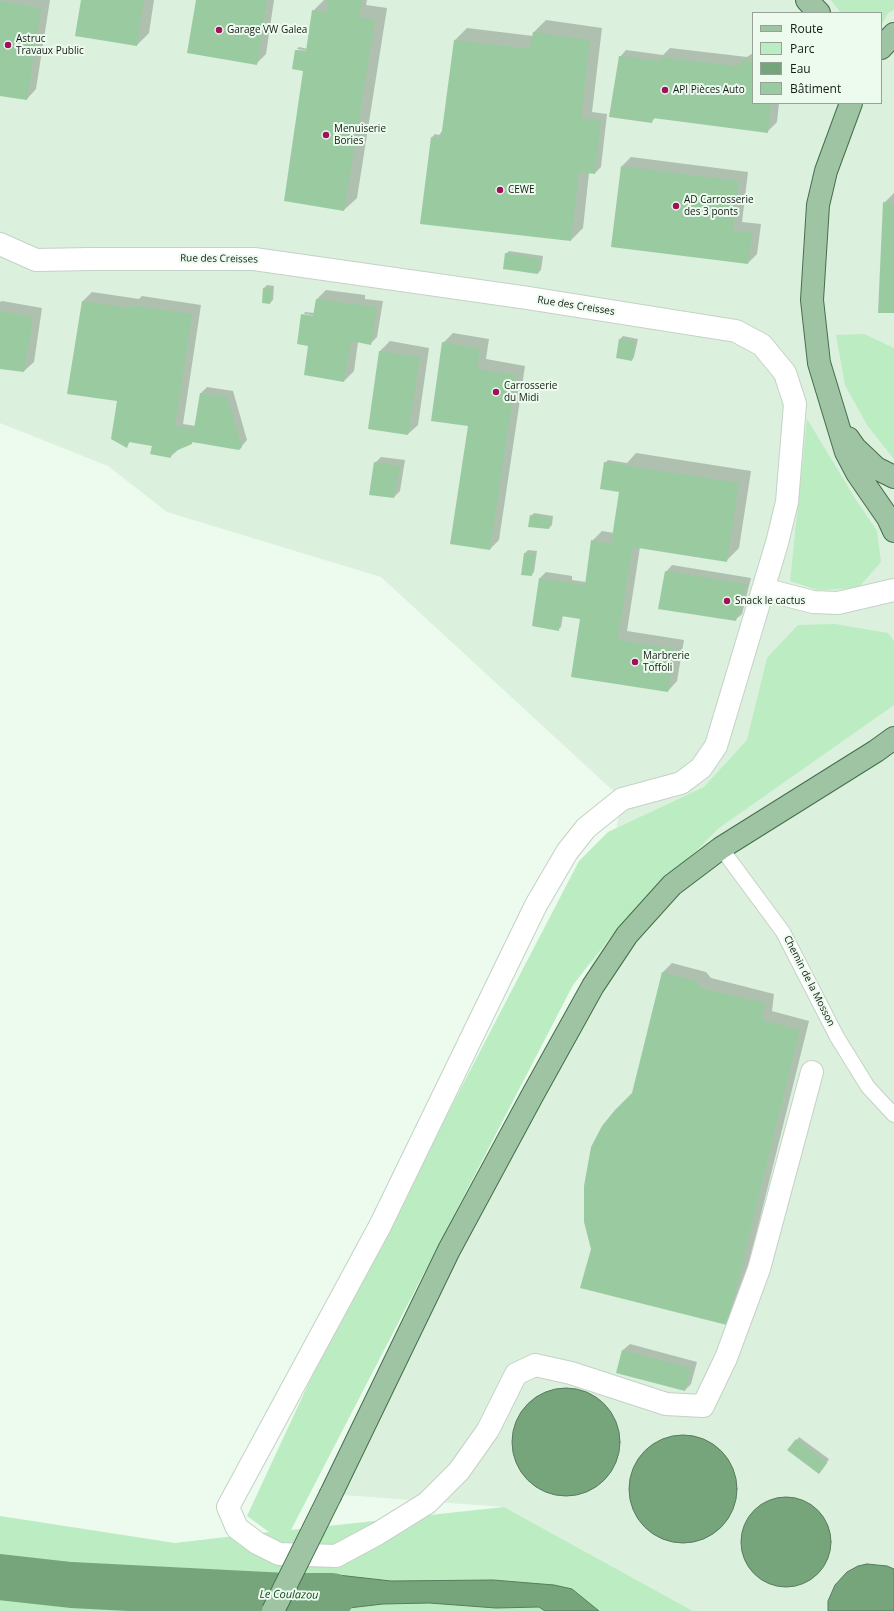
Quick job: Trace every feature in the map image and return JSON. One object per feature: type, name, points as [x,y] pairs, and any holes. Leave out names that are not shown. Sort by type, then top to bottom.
[{"type":"main road","points":[[807,0],[818,12]]},
{"type":"main road","points":[[882,47],[894,34]]},
{"type":"main road","points":[[835,104],[826,172],[818,205],[812,300],[819,364],[846,452],[857,473],[888,518],[894,530]]},
{"type":"main road","points":[[826,172],[851,104]]},
{"type":"main road","points":[[837,422],[856,448],[876,468],[894,476]]},
{"type":"main road","points":[[273,1611],[449,1250],[593,986],[627,935],[672,885],[721,848],[805,797],[894,738]]},
{"type":"street","name":"Rue des Creisses","points":[[0,244],[36,260],[254,259],[528,298],[736,331],[762,345],[785,373],[795,404],[787,502],[763,589],[716,746],[701,768],[681,783],[622,799],[586,828],[567,852],[536,905],[380,1226],[228,1507],[236,1528],[257,1543],[279,1554],[286,1555],[336,1556],[378,1534],[427,1503],[459,1470],[488,1430],[516,1374],[535,1365],[571,1373],[666,1404],[703,1406],[726,1358],[759,1268],[812,1072]]},
{"type":"street","points":[[763,589],[814,602],[838,603],[894,590]]},
{"type":"lane","name":"Chemin de la Mosson","points":[[721,848],[783,932],[837,1037],[868,1087],[894,1115]]},
{"type":"shaded area","points":[[0,0],[894,0],[894,1611],[693,1611],[504,1507],[331,1494],[583,1004],[622,799],[381,577],[167,512],[108,466],[0,423]]},
{"type":"green space","points":[[831,0],[894,0],[894,10],[888,13],[882,24],[882,12],[840,12]]},
{"type":"green space","points":[[864,334],[894,348],[894,459],[867,425],[845,385],[836,335]]},
{"type":"green space","points":[[807,419],[856,500],[877,531],[881,562],[858,588],[818,590],[790,581]]},
{"type":"green space","points":[[835,624],[888,633],[894,641],[894,705],[719,828],[612,935],[573,985],[291,1530],[504,1507],[693,1611],[0,1611],[0,1516],[175,1543],[269,1532],[247,1516],[319,1361],[579,861],[608,832],[704,787],[747,740],[767,658],[798,625]]},
{"type":"water","points":[[566,1388],[587,1392],[604,1404],[616,1421],[620,1442],[616,1463],[604,1480],[587,1492],[566,1496],[545,1492],[528,1480],[516,1463],[512,1442],[516,1421],[528,1404],[545,1392]]},
{"type":"water","points":[[683,1435],[704,1439],[721,1451],[733,1468],[737,1489],[733,1510],[721,1527],[704,1539],[683,1543],[662,1539],[645,1527],[633,1510],[629,1489],[633,1468],[645,1451],[662,1439]]},
{"type":"water","points":[[786,1497],[803,1500],[818,1510],[828,1525],[831,1542],[828,1559],[818,1574],[803,1584],[786,1587],[769,1584],[754,1574],[744,1559],[741,1542],[744,1525],[754,1510],[769,1500]]},
{"type":"water","points":[[867,1564],[887,1566],[894,1569],[894,1611],[828,1611],[828,1601],[835,1585],[847,1572],[858,1566]]},
{"type":"water","points":[[338,1575],[391,1581],[493,1580],[554,1585],[572,1589],[599,1611],[545,1611],[539,1607],[496,1608],[429,1603],[383,1604],[323,1611],[277,1611],[298,1577]]},
{"type":"building","points":[[81,0],[144,0],[137,46],[75,36]]},
{"type":"building","points":[[196,0],[267,0],[257,65],[187,53]]},
{"type":"building","points":[[328,0],[362,0],[359,17],[375,20],[344,211],[284,201],[303,71],[292,69],[295,50],[306,51],[312,10],[326,13]]},
{"type":"building","points":[[0,1],[41,8],[27,100],[0,96]]},
{"type":"building","points":[[533,32],[590,40],[581,118],[601,120],[595,174],[579,172],[571,241],[420,224],[431,137],[441,138],[454,40],[530,49]]},
{"type":"building","points":[[619,56],[659,61],[659,57],[737,66],[747,58],[752,64],[752,104],[771,104],[768,133],[653,118],[652,123],[609,117]]},
{"type":"building","name":"AD Carrosserie des 3 ponts","points":[[621,166],[739,181],[733,231],[752,233],[748,264],[611,247]]},
{"type":"building","points":[[883,202],[894,203],[894,313],[878,313]]},
{"type":"building","points":[[505,253],[540,259],[538,274],[503,269]]},
{"type":"building","points":[[263,288],[272,289],[270,304],[262,303]]},
{"type":"building","points":[[316,299],[377,307],[371,345],[351,341],[344,382],[304,375],[308,346],[297,344],[301,314],[313,316]]},
{"type":"building","points":[[82,301],[131,308],[132,305],[192,314],[175,426],[194,429],[200,393],[227,397],[242,447],[239,450],[192,442],[192,444],[171,453],[171,458],[150,454],[152,446],[129,442],[127,448],[111,439],[117,401],[67,394]]},
{"type":"building","points":[[0,311],[33,317],[24,372],[0,369]]},
{"type":"building","points":[[619,339],[635,341],[632,361],[616,358]]},
{"type":"building","points":[[442,342],[480,349],[477,369],[516,375],[490,550],[450,544],[468,426],[431,421]]},
{"type":"building","points":[[379,351],[420,357],[408,435],[368,429]]},
{"type":"building","points":[[374,462],[400,466],[394,498],[369,495]]},
{"type":"building","points":[[604,462],[739,483],[727,562],[632,547],[618,640],[675,649],[668,692],[571,677],[580,619],[561,616],[559,631],[532,626],[539,578],[585,585],[591,540],[611,544],[619,492],[600,489]]},
{"type":"building","points":[[530,515],[551,518],[549,529],[528,527]]},
{"type":"building","points":[[524,553],[535,554],[532,576],[521,575]]},
{"type":"building","points":[[665,571],[746,584],[736,621],[658,609]]},
{"type":"building","points":[[662,972],[697,981],[701,988],[765,1003],[763,1020],[800,1030],[727,1325],[580,1288],[591,1249],[584,1222],[584,1186],[591,1147],[602,1126],[632,1093]]},
{"type":"building","points":[[622,1350],[691,1368],[685,1391],[616,1373]]},
{"type":"building","points":[[796,1439],[827,1463],[819,1474],[787,1450]]},
{"type":"waterway","name":"Le Coulazou","points":[[0,1577],[71,1585],[286,1596],[332,1596]]},
{"type":"place","name":"Garage VW Galea","points":[[219,30]]},
{"type":"place","name":"Astruc Travaux Public","points":[[8,45]]},
{"type":"place","name":"API Pièces Auto","points":[[665,90]]},
{"type":"place","name":"Menuiserie Bories","points":[[326,135]]},
{"type":"place","name":"CEWE","points":[[500,190]]},
{"type":"place","name":"AD Carrosserie des 3 ponts","points":[[676,206]]},
{"type":"place","name":"Carrosserie du Midi","points":[[496,392]]},
{"type":"place","name":"Snack le cactus","points":[[727,601]]},
{"type":"place","name":"Marbrerie Toffoli","points":[[635,662]]}]
